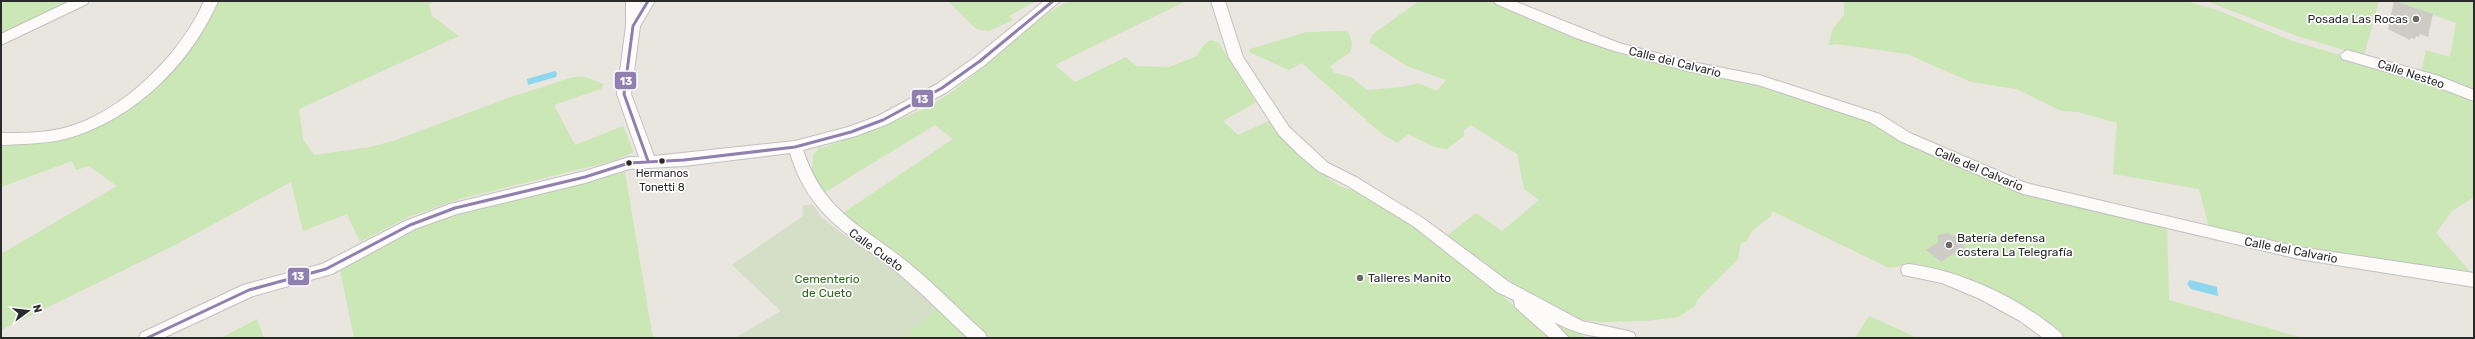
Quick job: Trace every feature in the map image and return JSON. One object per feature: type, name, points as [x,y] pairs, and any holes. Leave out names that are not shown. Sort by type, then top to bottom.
[{"type":"street","points":[[1,40],[82,1]]},
{"type":"street","points":[[1,139],[55,136],[74,131],[133,99],[158,77],[178,55],[191,38],[211,1]]},
{"type":"street","points":[[632,1],[633,26],[625,73],[624,94],[648,161]]},
{"type":"street","points":[[633,26],[648,1]]},
{"type":"street","points":[[147,338],[249,290],[326,269],[410,225],[455,208],[585,177],[629,163],[684,160],[795,147],[851,132],[913,105],[942,88],[980,61],[1053,1]]},
{"type":"street","points":[[1218,1],[1236,58],[1284,131],[1303,150],[1323,167],[1351,181],[1418,222],[1503,287],[1561,338]]},
{"type":"street","name":"Calle del Calvario","points":[[1501,1],[1581,35],[1616,47],[1687,66],[1759,80],[1875,118],[1905,137],[2023,188],[2299,253],[2400,270],[2474,280]]},
{"type":"street","name":"Calle Nesteo","points":[[2347,54],[2434,80],[2474,96]]},
{"type":"street","name":"Calle Cueto","points":[[795,147],[805,180],[815,197],[832,215],[850,231],[896,262],[979,338]]},
{"type":"street","points":[[1909,270],[1931,274],[2012,306],[2055,338]]},
{"type":"street","points":[[1503,287],[1579,327],[1628,338]]},
{"type":"green space","points":[[1,1],[76,1],[1,38]]},
{"type":"green space","points":[[215,1],[435,1],[429,4],[432,16],[459,36],[299,109],[303,139],[314,155],[370,147],[393,141],[508,98],[570,78],[582,76],[604,84],[601,89],[554,105],[575,145],[623,126],[634,152],[613,161],[460,199],[408,217],[360,242],[347,214],[303,231],[291,182],[173,246],[1,330],[1,254],[117,186],[89,166],[76,170],[72,161],[1,187],[1,143],[49,142],[141,98]]},
{"type":"green space","points":[[948,1],[1036,1],[1009,16],[1013,20],[989,31],[975,28]]},
{"type":"green space","points":[[1069,1],[1186,1],[1055,65],[1075,82],[1126,57],[1136,66],[1169,67],[1197,56],[1202,47],[1210,40],[1218,42],[1256,102],[1223,121],[1238,135],[1269,121],[1276,132],[1317,170],[1339,186],[1361,193],[1404,218],[1555,338],[988,338],[948,301],[840,215],[953,139],[935,125],[822,194],[812,170],[813,155],[820,147],[823,148],[895,122],[946,96],[1026,29],[1054,9]]},
{"type":"green space","points":[[1419,1],[1495,1],[1641,57],[1698,74],[1758,85],[1869,119],[2004,186],[2038,198],[2106,210],[2167,226],[2169,300],[2303,338],[2059,338],[1930,269],[1913,264],[1889,268],[1772,211],[1771,216],[1752,231],[1746,242],[1741,243],[1738,259],[1697,300],[1695,306],[1678,317],[1646,321],[1601,322],[1572,319],[1470,256],[1448,235],[1476,213],[1502,231],[1539,200],[1524,189],[1517,154],[1471,125],[1464,130],[1464,136],[1447,149],[1434,147],[1408,134],[1398,143],[1382,134],[1302,63],[1289,70],[1249,52],[1250,49],[1307,32],[1343,31],[1348,32],[1352,45],[1351,50],[1330,67],[1335,73],[1351,77],[1367,90],[1403,87],[1418,83],[1437,91],[1446,80],[1407,66],[1369,42],[1373,34]],"holes":[[[1948,233],[1961,239],[1965,248],[1963,255],[1954,253],[1940,262],[1927,250],[1938,242],[1938,235]]]},
{"type":"green space","points":[[1844,1],[2186,1],[2217,10],[2292,41],[2425,80],[2474,99],[2474,197],[2452,211],[2436,233],[2470,271],[2339,253],[2209,227],[2199,189],[2113,174],[2117,123],[2078,112],[2062,111],[2016,89],[1971,82],[1907,54],[1837,44],[1829,45],[1832,30],[1844,15]]},
{"type":"green space","points":[[2206,1],[2379,1],[2364,56],[2297,36]]},
{"type":"green space","points":[[2394,1],[2474,1],[2474,93],[2421,73],[2426,50],[2450,57],[2456,23]]},
{"type":"green space","points":[[625,172],[652,333],[655,338],[354,338],[340,270],[410,232],[457,214],[481,206],[529,194]]},
{"type":"green space","name":"Cementerio de Cueto","points":[[812,204],[822,218],[881,259],[940,306],[903,338],[735,338],[781,311],[732,265],[803,216],[803,206]]},
{"type":"green space","points":[[940,306],[973,338],[903,338]]},
{"type":"green space","points":[[1540,309],[1586,338],[1569,338],[1537,311]]},
{"type":"green space","points":[[1869,316],[1918,338],[1855,338]]},
{"type":"green space","points":[[257,319],[264,338],[221,338]]},
{"type":"water","points":[[555,71],[557,73],[556,77],[528,85],[527,79]]},
{"type":"water","points":[[2190,280],[2217,287],[2218,296],[2191,289],[2187,284]]},
{"type":"building","name":"Posada Las Rocas","points":[[2394,1],[2433,14],[2428,37],[2420,34],[2419,37],[2416,36],[2415,39],[2411,38],[2410,40],[2388,29]]},
{"type":"building","name":"Batería defensa costera La Telegrafía","points":[[1948,233],[1961,239],[1969,256],[1954,253],[1941,262],[1926,250],[1938,242],[1938,235]]},
{"type":"transit line","name":"13","points":[[648,1],[633,26],[624,94],[648,161]]},
{"type":"transit line","name":"13","points":[[147,338],[249,290],[326,269],[410,225],[455,208],[585,177],[629,163],[684,160],[795,147],[851,132],[883,120],[942,88],[980,61],[1053,1]]},
{"type":"place","name":"Posada Las Rocas","points":[[2416,19]]},
{"type":"place","name":"Hermanos Tonetti 8","points":[[662,161]]},
{"type":"place","name":"Batería defensa costera La Telegrafía","points":[[1949,245]]},
{"type":"place","name":"Talleres Manito","points":[[1360,278]]}]
